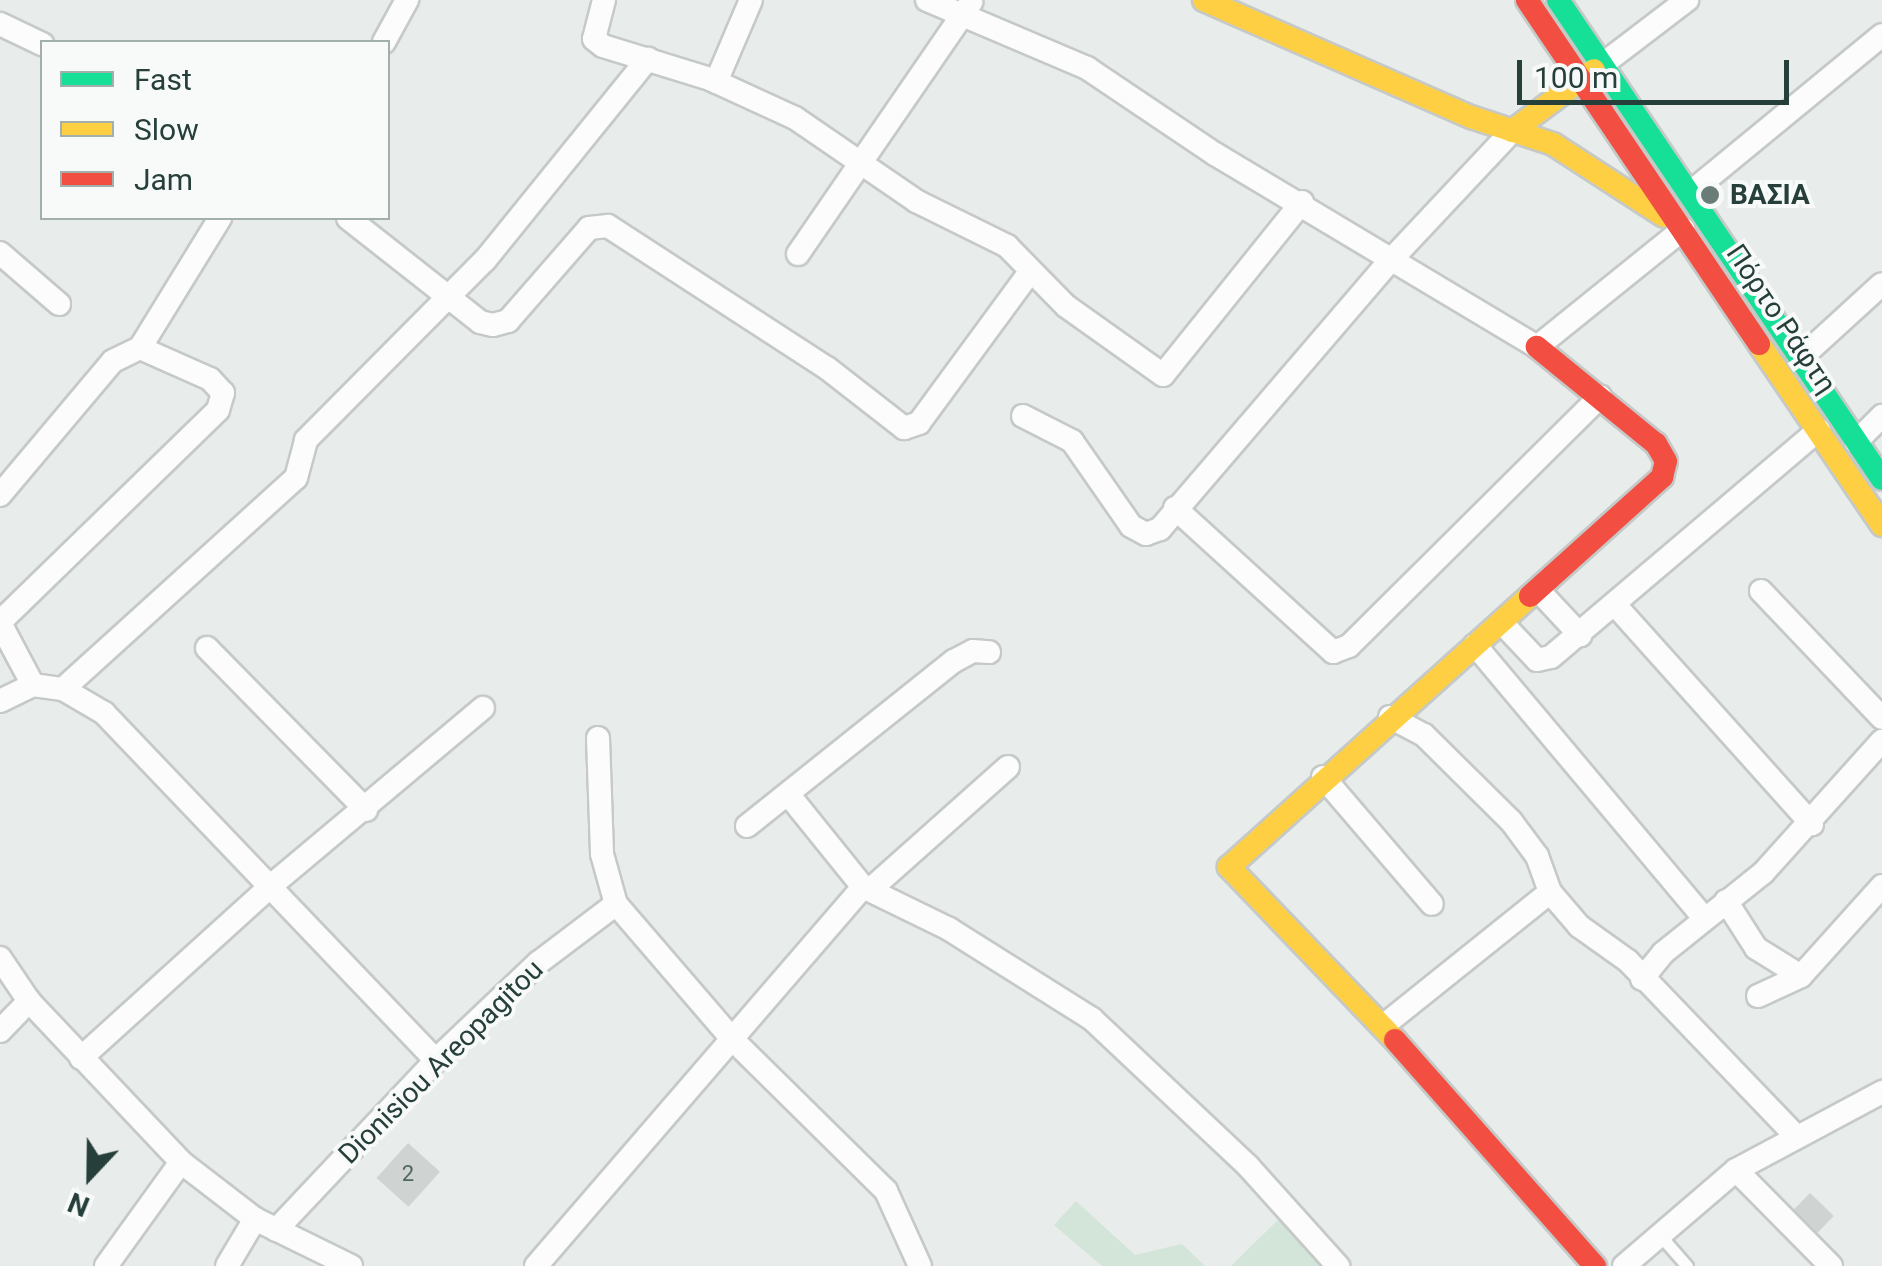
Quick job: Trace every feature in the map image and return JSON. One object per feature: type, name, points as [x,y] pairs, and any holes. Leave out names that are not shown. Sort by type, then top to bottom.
[{"type":"street","points":[[0,11],[5,0]]},
{"type":"street","points":[[385,40],[407,0]]},
{"type":"street","points":[[604,0],[594,38],[716,82],[796,118],[916,201],[1007,246],[1030,272],[1163,375],[1302,202]]},
{"type":"street","points":[[716,82],[751,0]]},
{"type":"street","points":[[928,0],[967,6],[1087,68],[1215,154],[1302,202],[1390,261],[1537,348],[1656,444],[1666,469],[1502,624],[1390,717],[1229,868],[1382,1026],[1594,1266]]},
{"type":"street","points":[[1204,0],[1234,6],[1512,131],[1553,144],[1684,229],[1537,348]]},
{"type":"street","name":"Πόρτο Ράφτη","points":[[1527,0],[1882,524]]},
{"type":"street","name":"Πόρτο Ράφτη","points":[[1558,0],[1882,479]]},
{"type":"street","points":[[1023,416],[1072,441],[1132,526],[1146,534],[1160,529],[1390,261],[1512,131],[1687,0]]},
{"type":"street","points":[[798,254],[865,163],[967,6]]},
{"type":"street","points":[[0,24],[40,43]]},
{"type":"street","points":[[1690,192],[1882,35]]},
{"type":"street","points":[[62,688],[296,478],[306,440],[451,298],[648,59]]},
{"type":"street","points":[[0,495],[113,361],[140,348],[219,220]]},
{"type":"street","points":[[351,220],[480,322],[508,321],[589,228],[608,226],[827,368],[904,428],[919,423],[1030,272]]},
{"type":"street","points":[[0,253],[59,304]]},
{"type":"street","points":[[1802,356],[1882,284]]},
{"type":"street","points":[[33,685],[0,622],[218,410],[223,394],[210,379],[140,348]]},
{"type":"street","points":[[1175,508],[1333,652],[1349,646],[1600,398]]},
{"type":"street","points":[[1856,442],[1882,416]]},
{"type":"street","points":[[1502,624],[1538,660],[1580,635],[1618,607],[1820,430]]},
{"type":"street","points":[[1538,590],[1580,635]]},
{"type":"street","points":[[1761,591],[1882,718]]},
{"type":"street","points":[[1618,607],[1812,824]]},
{"type":"street","points":[[1476,645],[1704,918]]},
{"type":"street","points":[[207,648],[366,810]]},
{"type":"street","points":[[747,826],[954,661],[973,651],[990,652]]},
{"type":"street","points":[[0,701],[33,685],[62,688],[104,713],[273,884],[436,1060]]},
{"type":"street","points":[[82,1058],[273,884],[366,810],[483,708]]},
{"type":"street","points":[[1390,717],[1424,735],[1511,821],[1538,856],[1550,892],[1642,979],[1794,1134]]},
{"type":"street","points":[[598,738],[602,854],[616,904],[732,1039],[886,1191],[920,1266]]},
{"type":"street","points":[[1642,979],[1704,918],[1812,824],[1882,741]]},
{"type":"street","points":[[536,1266],[868,888],[1008,767]]},
{"type":"street","points":[[1323,778],[1432,904]]},
{"type":"street","points":[[788,794],[868,888],[1092,1019],[1262,1179],[1338,1266]]},
{"type":"street","points":[[1758,996],[1801,976],[1882,886]]},
{"type":"street","points":[[1382,1026],[1550,892]]},
{"type":"street","points":[[1726,902],[1756,948],[1801,976]]},
{"type":"street","name":"Dionisiou Areopagitou","points":[[227,1266],[538,963],[616,904]]},
{"type":"street","points":[[0,958],[29,1001],[181,1162],[265,1225],[351,1266]]},
{"type":"street","points":[[0,1031],[29,1001]]},
{"type":"street","points":[[1624,1266],[1736,1170],[1794,1134],[1882,1092]]},
{"type":"street","points":[[106,1266],[181,1162]]},
{"type":"street","points":[[1736,1170],[1830,1266]]},
{"type":"lane","points":[[1658,1233],[1687,1266]]},
{"type":"green space","points":[[1076,1201],[1135,1255],[1182,1244],[1205,1266],[1102,1266],[1054,1225]]},
{"type":"green space","points":[[1281,1217],[1326,1266],[1231,1266]]},
{"type":"building","points":[[408,1143],[440,1172],[409,1207],[377,1178]]},
{"type":"building","points":[[1810,1193],[1834,1216],[1814,1237],[1790,1214]]},
{"type":"traffic: fast","points":[[1558,0],[1882,479]]},
{"type":"traffic: slow","points":[[1204,0],[1471,117],[1553,144],[1664,216]]},
{"type":"traffic: slow","points":[[1512,131],[1594,70]]},
{"type":"traffic: slow","points":[[1759,344],[1882,525]]},
{"type":"traffic: slow","points":[[1395,1040],[1229,867],[1530,596]]},
{"type":"traffic: jam","points":[[1527,0],[1759,344]]},
{"type":"traffic: jam","points":[[1530,596],[1662,477],[1666,461],[1656,444],[1537,347]]},
{"type":"traffic: jam","points":[[1395,1040],[1595,1266]]},
{"type":"place","name":"ΒΑΣΙΑ","points":[[1710,195]]}]
